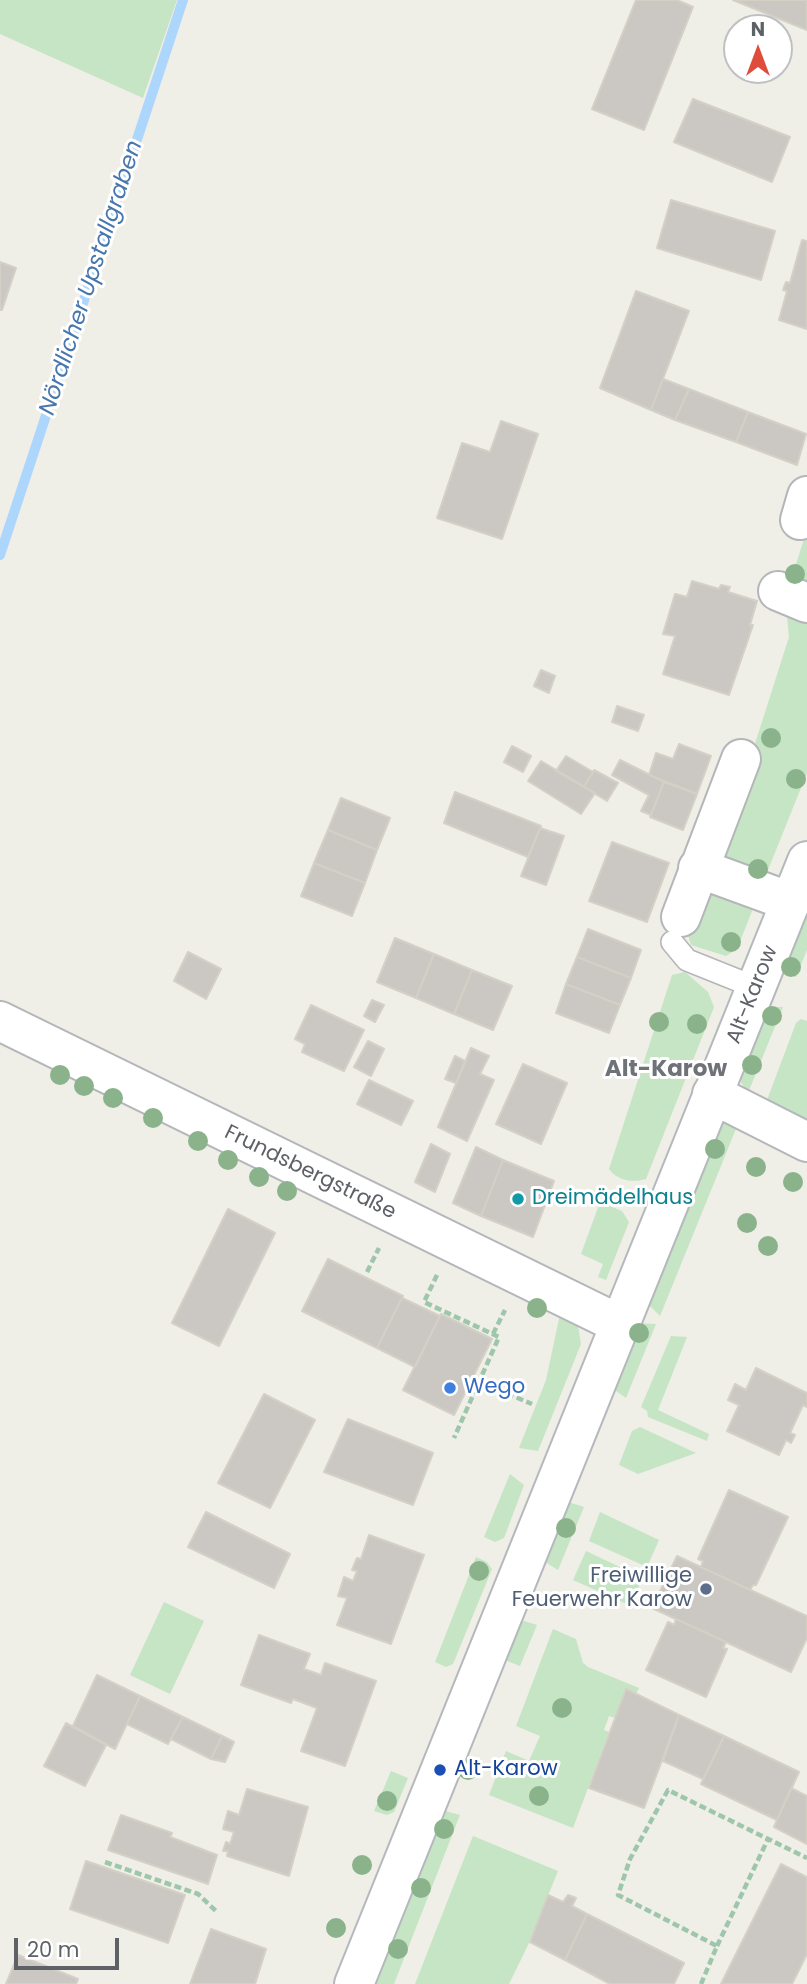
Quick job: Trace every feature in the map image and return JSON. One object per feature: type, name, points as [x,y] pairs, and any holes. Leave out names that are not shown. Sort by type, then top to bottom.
[{"type":"main road","points":[[676,930],[741,759]]},
{"type":"main road","name":"Alt-Karow","points":[[354,1984],[807,861]]},
{"type":"main road","points":[[698,868],[791,902]]},
{"type":"main road","name":"Frundsbergstraße","points":[[0,1021],[619,1324]]},
{"type":"main road","points":[[712,1094],[807,1142]]},
{"type":"lane","points":[[676,930],[687,960],[757,988]]},
{"type":"path","points":[[367,1272],[382,1242]]},
{"type":"path","points":[[440,1270],[424,1302],[499,1337],[454,1438]]},
{"type":"path","points":[[493,1334],[508,1304]]},
{"type":"path","points":[[478,1381],[532,1404]]},
{"type":"path","points":[[717,1946],[618,1895],[630,1859],[668,1790],[807,1858]]},
{"type":"path","points":[[701,1984],[768,1839]]},
{"type":"path","points":[[105,1862],[198,1894],[216,1910]]},
{"type":"green space","points":[[0,0],[177,0],[143,98],[0,34]]},
{"type":"green space","points":[[807,530],[807,592],[800,589],[795,567]]},
{"type":"green space","points":[[789,610],[807,614],[807,773],[768,870],[753,879],[722,867],[753,750],[789,637]]},
{"type":"green space","points":[[708,878],[746,894],[752,911],[737,949],[726,956],[691,945],[687,932]]},
{"type":"green space","points":[[807,893],[807,950],[796,977],[782,972]]},
{"type":"green space","points":[[685,972],[708,992],[714,1007],[646,1179],[626,1180],[609,1169],[672,975]]},
{"type":"green space","points":[[764,1007],[783,1007],[748,1093],[739,1079]]},
{"type":"green space","points":[[801,1019],[807,1021],[807,1121],[767,1100],[796,1023]]},
{"type":"green space","points":[[740,1119],[660,1316],[645,1301],[718,1124],[726,1120]]},
{"type":"green space","points":[[600,1202],[622,1211],[629,1222],[606,1280],[598,1277],[603,1264],[581,1254]]},
{"type":"green space","points":[[560,1314],[578,1326],[581,1344],[538,1451],[519,1448],[546,1380]]},
{"type":"green space","points":[[636,1323],[656,1324],[626,1398],[609,1386]]},
{"type":"green space","points":[[671,1336],[687,1337],[658,1410],[709,1434],[707,1441],[648,1417],[647,1411],[641,1407]]},
{"type":"green space","points":[[640,1427],[696,1453],[638,1474],[619,1465],[632,1431]]},
{"type":"green space","points":[[510,1474],[524,1485],[504,1538],[495,1542],[484,1537]]},
{"type":"green space","points":[[565,1501],[584,1507],[558,1570],[542,1560]]},
{"type":"green space","points":[[600,1512],[659,1540],[647,1567],[589,1541]]},
{"type":"green space","points":[[586,1551],[643,1578],[629,1605],[573,1580]]},
{"type":"green space","points":[[476,1557],[487,1562],[492,1569],[453,1664],[446,1667],[435,1662]]},
{"type":"green space","points":[[164,1602],[204,1621],[170,1694],[130,1675]]},
{"type":"green space","points":[[518,1619],[537,1625],[520,1666],[502,1659]]},
{"type":"green space","points":[[553,1629],[576,1639],[583,1663],[588,1667],[639,1688],[615,1718],[609,1716],[604,1730],[609,1732],[573,1828],[489,1795],[506,1751],[529,1761],[540,1736],[516,1726]]},
{"type":"green space","points":[[391,1771],[408,1778],[394,1812],[387,1815],[374,1811]]},
{"type":"green space","points":[[442,1810],[460,1815],[394,1984],[370,1984]]},
{"type":"green space","points":[[473,1836],[558,1871],[509,1984],[415,1984]]},
{"type":"building","points":[[636,0],[677,0],[693,7],[644,130],[592,109]]},
{"type":"building","points":[[733,0],[807,0],[807,30],[793,24],[793,14],[768,14]]},
{"type":"building","points":[[693,99],[790,137],[772,182],[674,142]]},
{"type":"building","points":[[671,200],[775,231],[761,280],[657,248]]},
{"type":"building","points":[[802,240],[807,241],[807,329],[779,320],[787,291],[783,290],[786,282],[790,283]]},
{"type":"building","points":[[0,262],[16,268],[2,310],[0,310]]},
{"type":"building","points":[[636,291],[689,311],[651,410],[600,388]]},
{"type":"building","points":[[663,379],[689,389],[675,420],[651,410]]},
{"type":"building","points":[[689,389],[748,412],[736,442],[675,420]]},
{"type":"building","points":[[748,412],[806,434],[797,465],[736,442]]},
{"type":"building","points":[[501,421],[538,434],[502,539],[437,518],[462,443],[490,452]]},
{"type":"building","points":[[692,581],[719,589],[721,585],[730,587],[728,592],[757,601],[750,625],[753,625],[729,695],[663,674],[675,636],[663,634],[675,594],[687,597]]},
{"type":"building","points":[[541,670],[555,676],[549,693],[534,686]]},
{"type":"building","points":[[617,706],[644,715],[638,731],[612,722]]},
{"type":"building","points":[[679,744],[711,756],[697,794],[649,775],[656,753],[673,759]]},
{"type":"building","points":[[512,746],[531,756],[523,772],[504,762]]},
{"type":"building","points":[[566,756],[593,772],[584,787],[556,771]]},
{"type":"building","points":[[620,760],[664,782],[651,815],[641,811],[649,795],[612,775]]},
{"type":"building","points":[[541,761],[595,793],[581,814],[528,781]]},
{"type":"building","points":[[594,770],[618,783],[607,801],[584,787]]},
{"type":"building","points":[[664,782],[697,794],[683,830],[650,817]]},
{"type":"building","points":[[455,792],[541,826],[528,857],[444,823]]},
{"type":"building","points":[[341,798],[390,818],[377,850],[328,830]]},
{"type":"building","points":[[540,828],[564,836],[546,885],[521,876]]},
{"type":"building","points":[[328,830],[377,850],[365,883],[314,863]]},
{"type":"building","points":[[612,842],[669,863],[647,922],[589,901]]},
{"type":"building","points":[[314,863],[365,883],[352,916],[301,896]]},
{"type":"building","points":[[588,929],[641,950],[631,978],[577,957]]},
{"type":"building","points":[[395,938],[434,954],[416,998],[377,982]]},
{"type":"building","points":[[188,952],[221,969],[206,999],[174,981]]},
{"type":"building","points":[[434,954],[472,970],[454,1014],[416,998]]},
{"type":"building","points":[[577,957],[631,978],[620,1005],[566,984]]},
{"type":"building","points":[[472,970],[512,986],[493,1030],[454,1014]]},
{"type":"building","points":[[566,984],[620,1005],[609,1033],[556,1013]]},
{"type":"building","points":[[372,1000],[384,1005],[375,1022],[364,1016]]},
{"type":"building","points":[[311,1005],[364,1030],[344,1071],[302,1052],[305,1044],[295,1039]]},
{"type":"building","points":[[368,1041],[384,1049],[371,1076],[354,1067]]},
{"type":"building","points":[[471,1048],[489,1056],[480,1074],[494,1080],[467,1141],[438,1127]]},
{"type":"building","points":[[455,1056],[465,1061],[456,1083],[445,1079]]},
{"type":"building","points":[[523,1064],[567,1083],[541,1144],[496,1124]]},
{"type":"building","points":[[369,1080],[413,1101],[401,1125],[357,1104]]},
{"type":"building","points":[[431,1144],[450,1154],[435,1192],[415,1182]]},
{"type":"building","points":[[476,1147],[503,1160],[481,1216],[453,1203]]},
{"type":"building","name":"Dreimädelhaus","points":[[503,1160],[554,1181],[533,1237],[481,1216]]},
{"type":"building","points":[[228,1209],[275,1233],[219,1346],[172,1323]]},
{"type":"building","points":[[328,1259],[403,1296],[377,1348],[302,1311]]},
{"type":"building","points":[[402,1298],[440,1316],[415,1367],[377,1348]]},
{"type":"building","points":[[441,1314],[492,1339],[454,1415],[403,1390]]},
{"type":"building","points":[[756,1368],[807,1393],[807,1407],[803,1405],[790,1433],[795,1435],[791,1443],[786,1440],[779,1455],[727,1431],[739,1405],[728,1400],[735,1384],[746,1390]]},
{"type":"building","points":[[264,1394],[315,1420],[270,1508],[218,1483]]},
{"type":"building","points":[[348,1419],[433,1453],[413,1505],[324,1472]]},
{"type":"building","points":[[729,1490],[788,1517],[756,1585],[750,1590],[701,1567],[703,1561],[698,1559]]},
{"type":"building","points":[[206,1512],[290,1554],[274,1588],[188,1547]]},
{"type":"building","points":[[369,1535],[424,1555],[391,1644],[337,1625],[347,1598],[338,1596],[344,1577],[353,1581],[357,1571],[352,1570],[357,1558],[361,1559]]},
{"type":"building","points":[[677,1556],[807,1616],[807,1638],[791,1672],[652,1608]]},
{"type":"building","points":[[676,1619],[726,1642],[723,1648],[727,1649],[706,1697],[646,1670],[668,1622],[674,1625]]},
{"type":"building","points":[[259,1635],[310,1654],[304,1669],[321,1675],[325,1663],[376,1681],[345,1766],[301,1751],[317,1708],[293,1699],[291,1703],[241,1685]]},
{"type":"building","points":[[97,1675],[140,1696],[115,1749],[73,1726]]},
{"type":"building","points":[[626,1689],[679,1715],[644,1808],[589,1788]]},
{"type":"building","points":[[140,1696],[183,1717],[168,1744],[127,1724]]},
{"type":"building","points":[[679,1715],[724,1736],[703,1779],[663,1761]]},
{"type":"building","points":[[183,1717],[222,1736],[211,1759],[171,1739]]},
{"type":"building","points":[[66,1723],[106,1745],[85,1786],[44,1766]]},
{"type":"building","points":[[222,1736],[234,1742],[225,1762],[211,1759]]},
{"type":"building","points":[[724,1736],[799,1772],[777,1820],[701,1784]]},
{"type":"building","points":[[791,1788],[807,1796],[807,1844],[774,1827]]},
{"type":"building","points":[[247,1789],[308,1807],[289,1876],[227,1856],[228,1851],[223,1851],[226,1842],[230,1844],[234,1832],[223,1829],[228,1811],[239,1815]]},
{"type":"building","points":[[121,1815],[172,1833],[170,1837],[217,1855],[208,1884],[108,1850]]},
{"type":"building","points":[[86,1861],[185,1895],[168,1943],[70,1909]]},
{"type":"building","points":[[781,1864],[807,1877],[807,1954],[792,1984],[721,1984]]},
{"type":"building","points":[[548,1895],[563,1902],[568,1895],[576,1898],[572,1906],[587,1914],[565,1960],[530,1942]]},
{"type":"building","points":[[587,1914],[684,1963],[674,1984],[610,1984],[565,1960]]},
{"type":"building","points":[[211,1929],[266,1949],[255,1984],[190,1984]]},
{"type":"building","points":[[18,1955],[78,1979],[76,1984],[6,1984]]},
{"type":"waterway","name":"Nördlicher Upstallgraben","points":[[0,555],[183,0]]},
{"type":"place","name":"Dreimädelhaus","points":[[518,1199]]},
{"type":"place","name":"Wego","points":[[450,1388]]},
{"type":"place","name":"Freiwillige Feuerwehr Karow","points":[[706,1589]]},
{"type":"place","name":"Alt-Karow","points":[[440,1770]]},
{"type":"district","name":"Alt-Karow","points":[[666,1070]]}]
